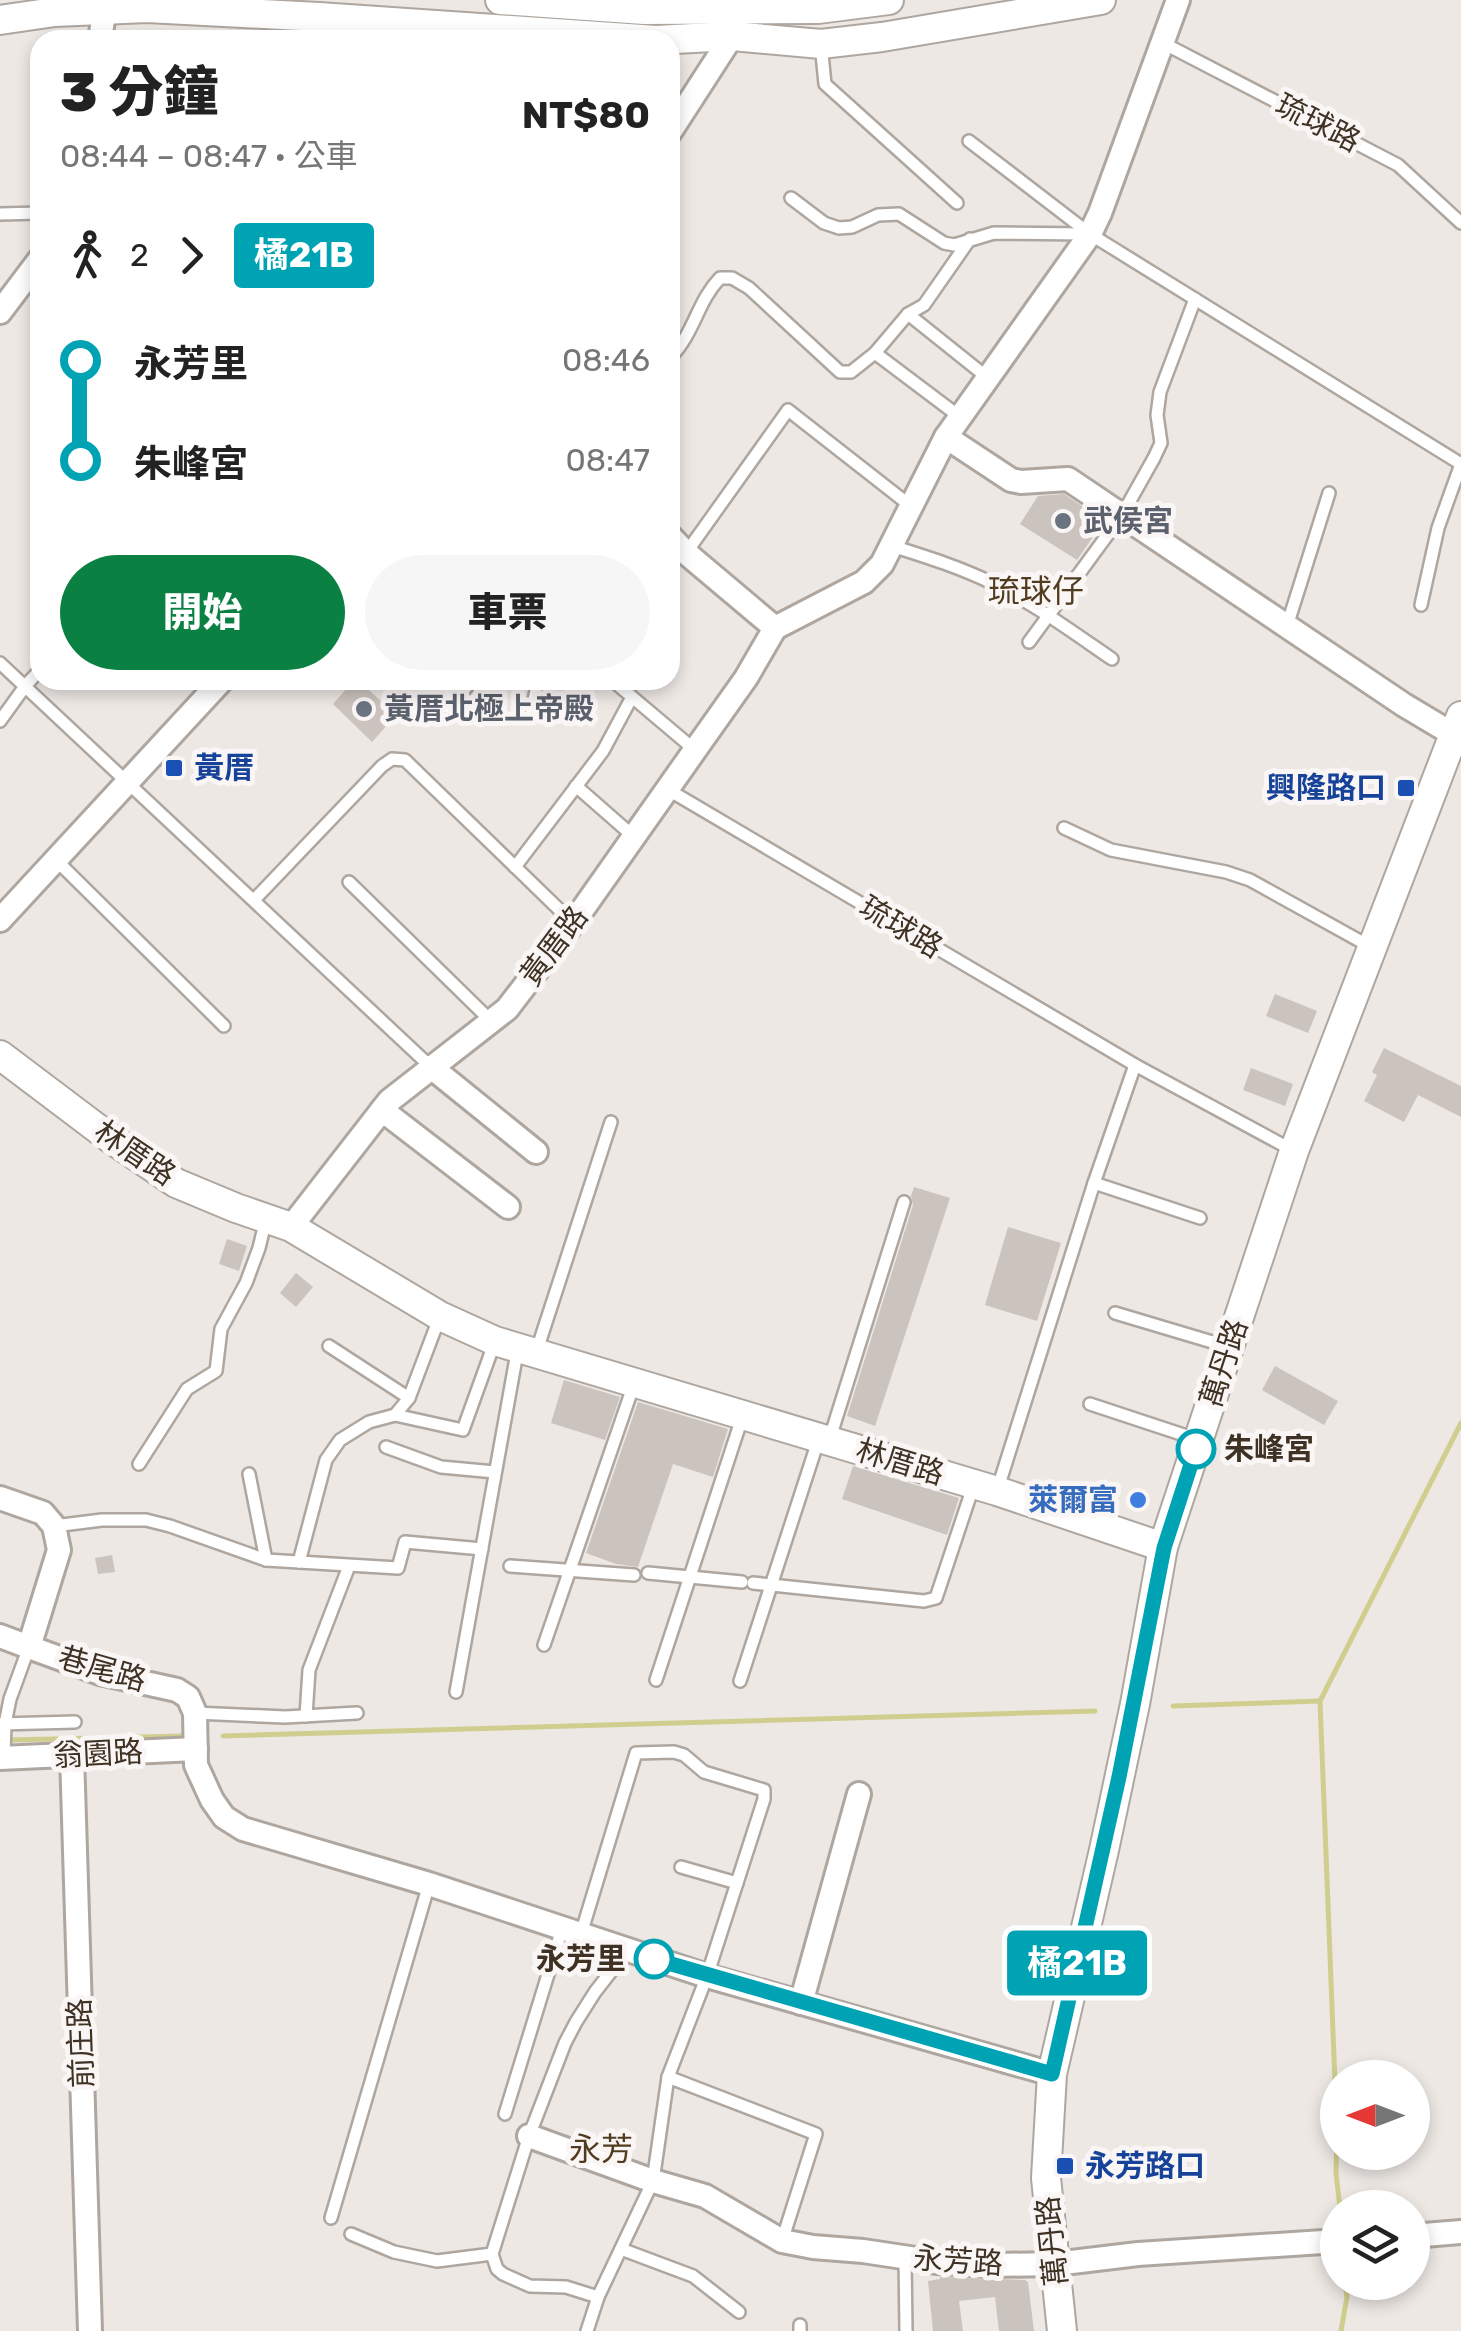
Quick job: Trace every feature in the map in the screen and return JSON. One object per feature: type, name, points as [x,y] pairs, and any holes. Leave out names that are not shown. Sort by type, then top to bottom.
[{"type":"street","points":[[500,0],[644,10],[732,22],[820,44],[1101,0]]},
{"type":"street","points":[[680,34],[732,22],[890,0]]},
{"type":"street","points":[[680,546],[775,628],[864,582],[882,564],[946,438],[1090,234],[1178,0]]},
{"type":"street","points":[[101,30],[105,5]]},
{"type":"street","points":[[0,20],[105,5],[510,30]]},
{"type":"street","points":[[680,114],[732,22]]},
{"type":"street","points":[[0,312],[30,272]]},
{"type":"street","points":[[946,438],[1012,480],[1068,479],[1404,705],[1458,730]]},
{"type":"street","name":"黃厝路","points":[[278,1223],[388,1102],[507,1008],[746,678],[775,628]]},
{"type":"street","points":[[0,920],[213,690]]},
{"type":"street","points":[[446,702],[456,690]]},
{"type":"street","name":"萬丹路","points":[[1062,2331],[1046,2178],[1052,2074],[1108,1832],[1164,1548],[1294,1152],[1458,730]]},
{"type":"street","name":"林厝路","points":[[0,1055],[176,1182],[278,1223],[440,1316],[516,1347],[986,1488],[1164,1548]]},
{"type":"street","points":[[432,1067],[536,1152]]},
{"type":"street","points":[[382,1110],[508,1207]]},
{"type":"street","points":[[0,1498],[42,1513],[54,1526]]},
{"type":"street","name":"巷尾路","points":[[54,1526],[59,1550],[29,1647],[100,1673],[177,1690],[188,1698],[194,1713]]},
{"type":"street","points":[[0,1636],[29,1647]]},
{"type":"street","points":[[194,1713],[196,1765],[224,1817],[243,1829],[428,1884],[708,1976],[1052,2074]]},
{"type":"street","name":"翁園路","points":[[2,1758],[196,1749]]},
{"type":"street","name":"前庄路","points":[[72,1756],[90,2331]]},
{"type":"street","points":[[801,2003],[860,1794]]},
{"type":"street","name":"永芳路","points":[[529,2136],[705,2196],[782,2240],[812,2247],[994,2265],[1055,2264],[1138,2254],[1320,2242]]},
{"type":"street","points":[[1430,2235],[1461,2232]]},
{"type":"lane","name":"琉球路","points":[[1162,42],[1398,165],[1461,222]]},
{"type":"lane","points":[[820,44],[825,84],[957,203]]},
{"type":"lane","points":[[969,141],[1090,234],[1461,464],[1438,528],[1421,604]]},
{"type":"lane","points":[[791,198],[824,223],[839,228],[852,227],[878,215],[898,214],[944,244],[954,246],[994,233],[1090,234]]},
{"type":"lane","points":[[0,214],[30,213]]},
{"type":"lane","points":[[680,346],[710,288],[720,278],[732,278],[749,288],[840,372],[851,372],[875,353],[908,314],[924,305],[970,240]]},
{"type":"lane","points":[[1029,642],[1122,515],[1161,443],[1157,414],[1160,392],[1196,300]]},
{"type":"lane","points":[[908,314],[988,378]]},
{"type":"lane","points":[[875,353],[960,416]]},
{"type":"lane","points":[[680,542],[788,410],[912,507]]},
{"type":"lane","points":[[1287,626],[1328,493]]},
{"type":"lane","points":[[892,546],[995,584],[1112,659]]},
{"type":"lane","points":[[0,662],[30,689]]},
{"type":"lane","points":[[0,721],[30,681]]},
{"type":"lane","points":[[31,690],[432,1067]]},
{"type":"lane","points":[[531,716],[536,690]]},
{"type":"lane","points":[[624,690],[695,750]]},
{"type":"lane","points":[[515,866],[603,751],[632,696]]},
{"type":"lane","points":[[254,900],[392,759],[405,760],[572,922]]},
{"type":"lane","points":[[576,786],[634,836]]},
{"type":"lane","name":"琉球路","points":[[667,789],[1136,1066],[1294,1152]]},
{"type":"lane","points":[[1064,828],[1124,854],[1250,880],[1372,948]]},
{"type":"lane","points":[[56,860],[224,1026]]},
{"type":"lane","points":[[349,882],[491,1021]]},
{"type":"lane","points":[[648,1573],[924,1601],[936,1598],[986,1488],[1136,1066]]},
{"type":"lane","points":[[299,1562],[326,1460],[340,1440],[368,1422],[395,1415],[463,1430],[516,1347],[611,1122]]},
{"type":"lane","points":[[1094,1183],[1200,1218]]},
{"type":"lane","points":[[740,1681],[904,1202]]},
{"type":"lane","points":[[139,1464],[187,1389],[216,1371],[221,1329],[246,1283],[259,1248],[278,1223]]},
{"type":"lane","points":[[1115,1313],[1229,1346]]},
{"type":"lane","points":[[395,1415],[409,1398],[440,1316]]},
{"type":"lane","points":[[329,1346],[409,1398]]},
{"type":"lane","points":[[456,1692],[516,1347]]},
{"type":"lane","points":[[544,1645],[635,1382]]},
{"type":"lane","points":[[1090,1404],[1199,1440]]},
{"type":"lane","points":[[656,1680],[744,1414]]},
{"type":"lane","points":[[386,1447],[441,1468],[496,1472]]},
{"type":"lane","points":[[249,1474],[266,1560]]},
{"type":"lane","points":[[54,1526],[146,1520],[266,1560],[349,1566],[398,1568],[405,1542],[482,1548]]},
{"type":"lane","points":[[306,1716],[309,1670],[349,1566]]},
{"type":"lane","points":[[510,1566],[634,1576]]},
{"type":"lane","points":[[2,1758],[2,1724],[29,1647]]},
{"type":"lane","points":[[194,1713],[357,1713]]},
{"type":"lane","points":[[2,1724],[75,1722]]},
{"type":"lane","points":[[506,2114],[636,1753],[684,1754],[704,1772],[764,1790],[708,1976],[668,2077],[653,2181],[598,2297],[587,2331]]},
{"type":"lane","points":[[681,1867],[737,1883]]},
{"type":"lane","points":[[331,2218],[428,1884]]},
{"type":"lane","points":[[598,2297],[566,2286],[530,2286],[502,2274],[492,2254],[529,2136],[576,2022],[626,1951]]},
{"type":"lane","points":[[668,2077],[816,2134],[782,2240]]},
{"type":"lane","points":[[351,2234],[394,2252],[437,2261],[492,2254]]},
{"type":"lane","points":[[621,2249],[692,2276],[739,2312]]},
{"type":"lane","points":[[905,2258],[906,2331]]},
{"type":"building","name":"武侯宮","points":[[1064,494],[1104,521],[1077,560],[1020,524],[1038,496]]},
{"type":"building","name":"黃厝北極上帝殿","points":[[345,690],[369,690],[396,715],[372,742],[333,704]]},
{"type":"building","points":[[1275,994],[1317,1011],[1308,1033],[1266,1016]]},
{"type":"building","points":[[1384,1048],[1461,1086],[1461,1117],[1418,1095],[1404,1122],[1364,1101]]},
{"type":"building","points":[[1251,1068],[1293,1084],[1285,1106],[1243,1090]]},
{"type":"building","points":[[914,1187],[950,1198],[875,1426],[847,1416],[913,1205]]},
{"type":"building","points":[[1008,1227],[1061,1243],[1037,1321],[985,1305]]},
{"type":"building","points":[[227,1239],[247,1246],[239,1271],[219,1264]]},
{"type":"building","points":[[296,1273],[313,1287],[296,1307],[280,1293]]},
{"type":"building","points":[[1275,1366],[1338,1401],[1324,1425],[1262,1390]]},
{"type":"building","points":[[564,1380],[620,1397],[605,1440],[551,1423]]},
{"type":"building","points":[[638,1402],[728,1429],[713,1477],[673,1464],[638,1567],[586,1553]]},
{"type":"building","points":[[853,1466],[959,1498],[947,1535],[842,1499]]},
{"type":"building","points":[[112,1555],[115,1572],[98,1574],[95,1558]]},
{"type":"building","points":[[940,2277],[1025,2280],[1034,2331],[999,2331],[995,2297],[959,2301],[963,2331],[933,2331],[928,2281]]},
{"type":"waterway","points":[[1338,2190],[1320,1701],[1461,1423]]},
{"type":"waterway","points":[[1173,1706],[1320,1701]]},
{"type":"waterway","points":[[223,1736],[1095,1711]]},
{"type":"waterway","points":[[8,1740],[183,1736]]},
{"type":"waterway","points":[[1341,2331],[1346,2300]]},
{"type":"bus line","name":"橘21B","points":[[654,1959],[1052,2074],[1104,1850],[1164,1548],[1196,1449]]},
{"type":"place","name":"武侯宮","points":[[1063,521]]},
{"type":"place","name":"黃厝北極上帝殿","points":[[364,709]]},
{"type":"place","name":"黃厝","points":[[174,768]]},
{"type":"place","name":"興隆路口","points":[[1406,788]]},
{"type":"place","name":"朱峰宮","points":[[1196,1449]]},
{"type":"place","name":"萊爾富","points":[[1138,1500]]},
{"type":"place","name":"永芳里","points":[[654,1959]]},
{"type":"place","name":"永芳路口","points":[[1065,2166]]},
{"type":"district","name":"琉球仔","points":[[1036,591]]},
{"type":"district","name":"永芳","points":[[601,2149]]}]
